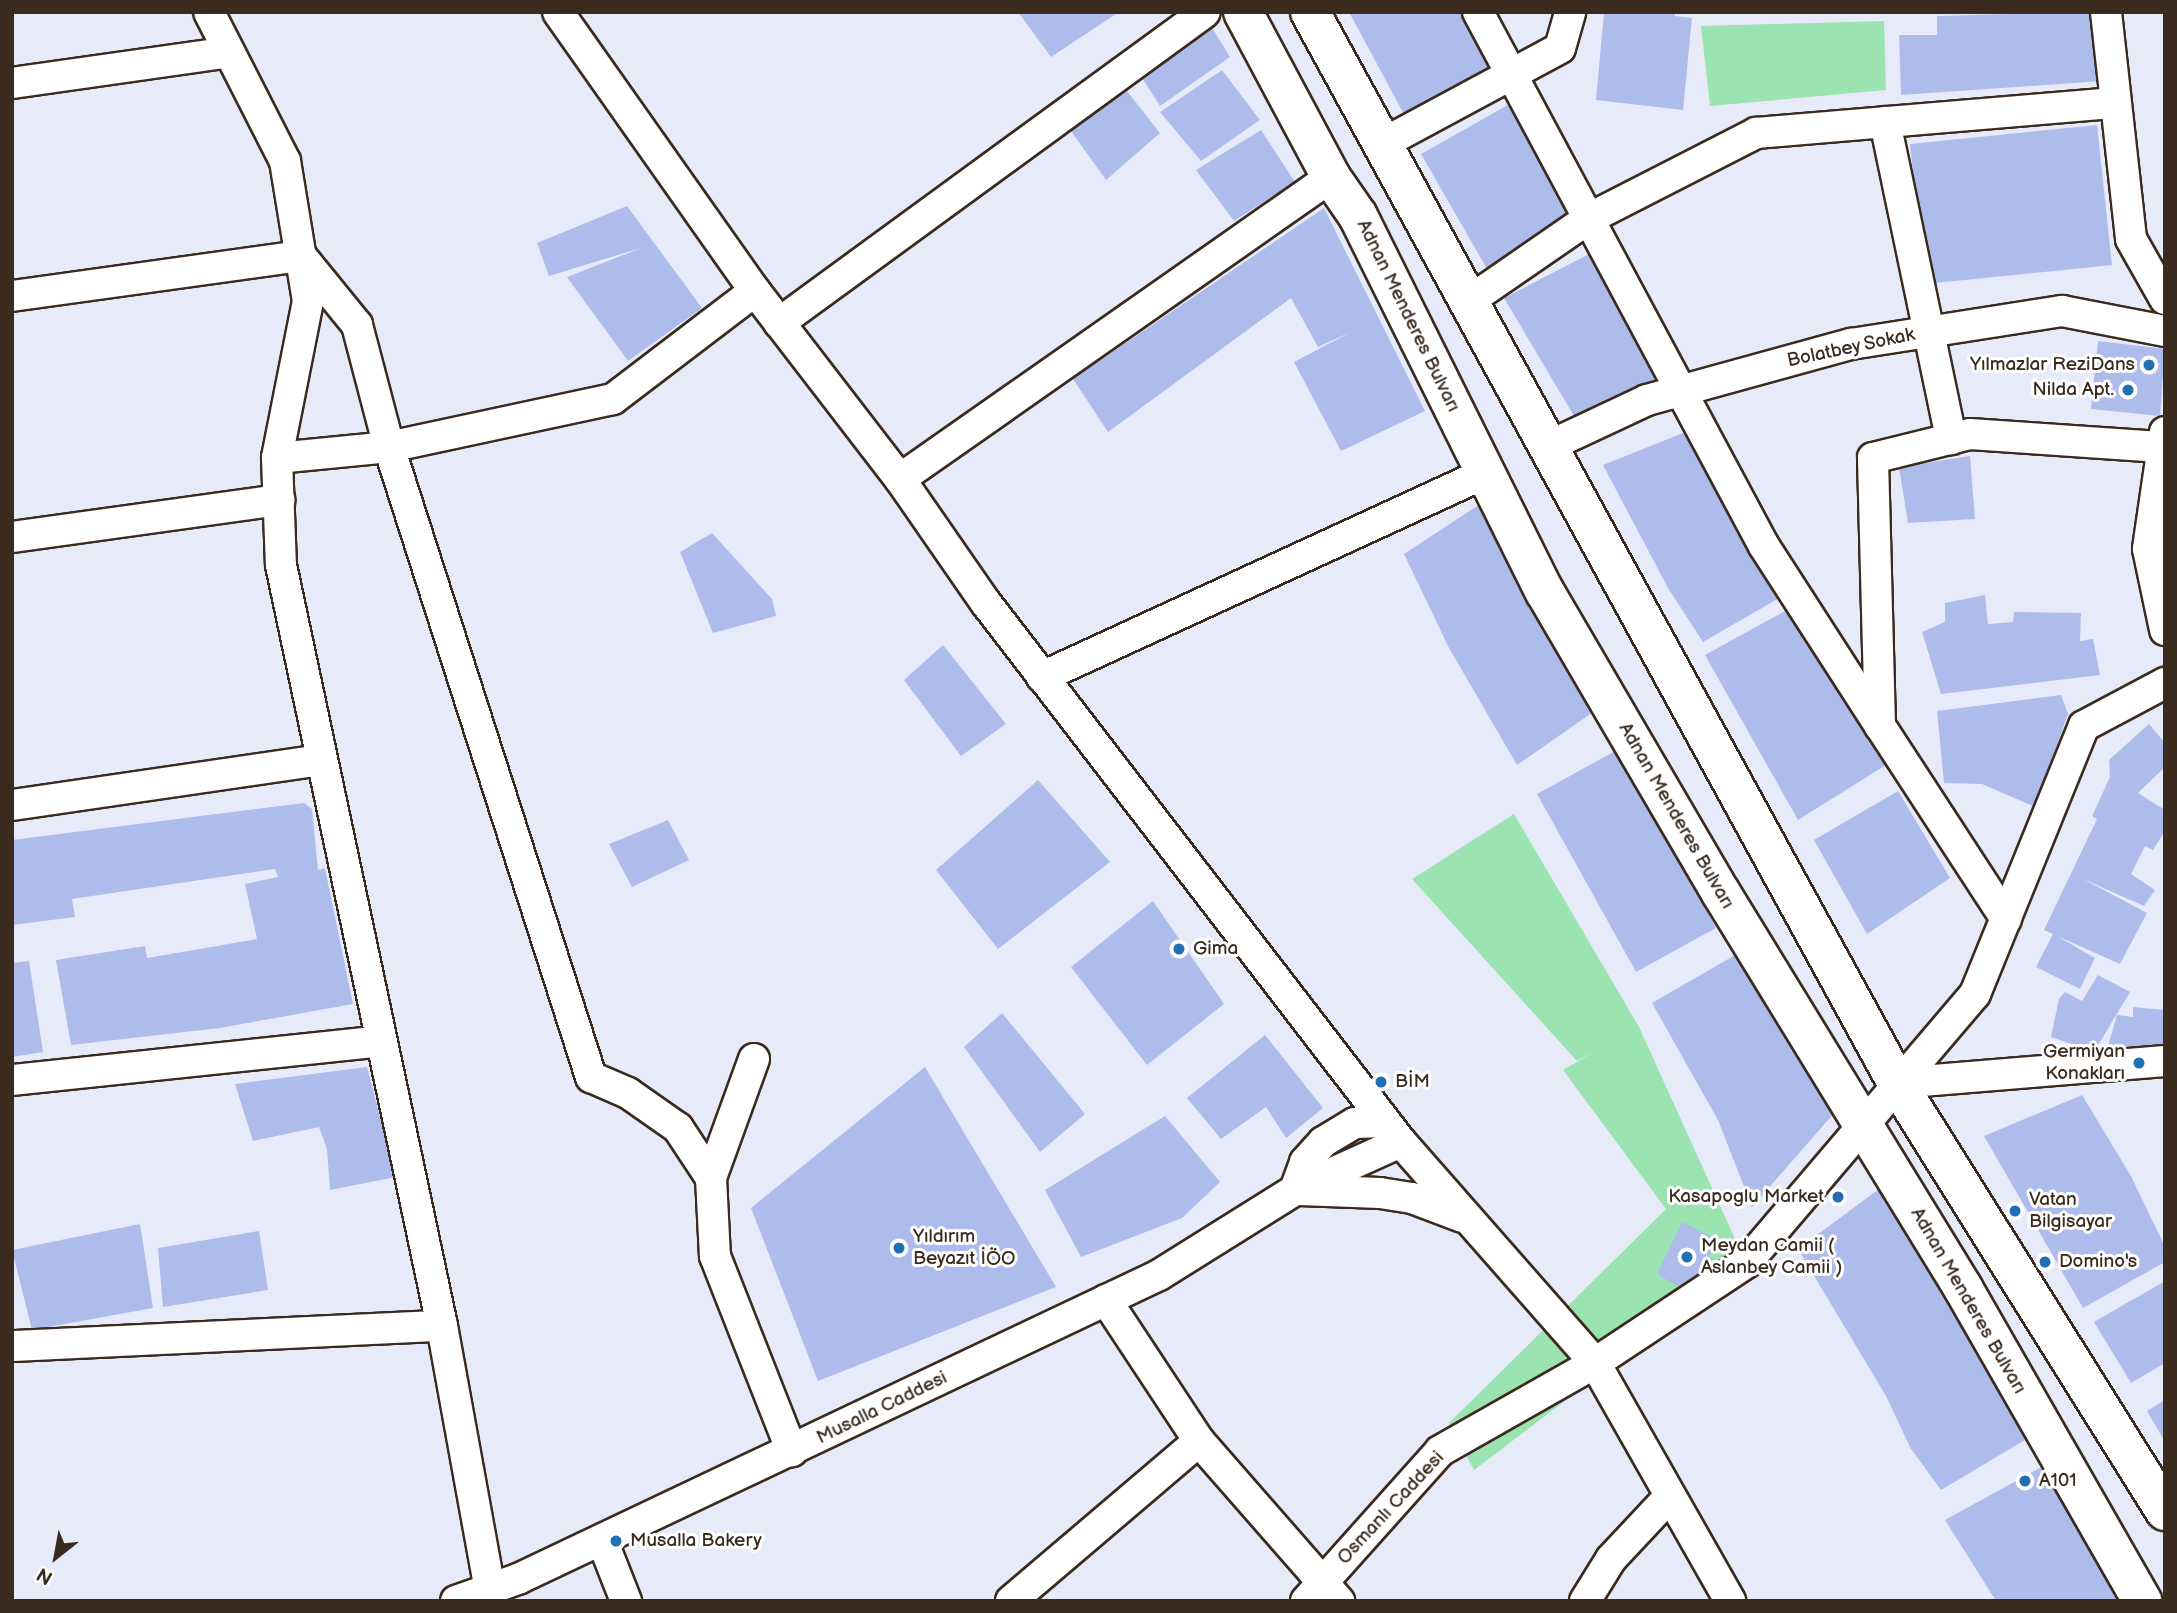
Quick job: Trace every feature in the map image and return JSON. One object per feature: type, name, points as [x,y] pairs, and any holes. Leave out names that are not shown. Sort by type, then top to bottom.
[{"type":"main road","name":"Adnan Menderes Bulvarı","points":[[1244,12],[1331,177],[1359,216],[1545,592],[1963,1288],[2142,1601]]},
{"type":"main road","points":[[1310,12],[1897,1083],[2165,1511]]},
{"type":"street","points":[[209,12],[285,161],[308,301],[277,458],[281,565],[442,1326],[490,1589]]},
{"type":"street","points":[[558,12],[755,291],[901,479],[1042,677],[1393,1132],[1595,1363],[1730,1601]]},
{"type":"street","points":[[779,323],[1205,12]]},
{"type":"street","points":[[1478,12],[1764,547],[2006,919]]},
{"type":"street","points":[[1382,144],[1560,48],[1570,12]]},
{"type":"street","points":[[2106,12],[2131,239],[2165,299]]},
{"type":"street","points":[[12,83],[229,52]]},
{"type":"street","points":[[1469,301],[1588,219],[1756,133],[2115,103]]},
{"type":"street","points":[[1885,122],[1926,332],[1951,439]]},
{"type":"street","points":[[901,479],[1331,177]]},
{"type":"street","points":[[12,296],[301,257]]},
{"type":"street","points":[[301,257],[358,325],[389,447],[591,1077],[628,1093],[678,1128],[711,1178]]},
{"type":"street","points":[[277,458],[389,447],[613,399],[755,291]]},
{"type":"street","name":"Bolatbey Sokak","points":[[1549,446],[1647,400],[1852,344],[2062,311],[2165,331]]},
{"type":"street","points":[[1880,726],[1873,458],[1970,434],[2163,440],[2148,549],[2165,630]]},
{"type":"street","points":[[1042,677],[1486,473]]},
{"type":"street","points":[[12,537],[279,500]]},
{"type":"street","name":"Osmanlı Caddesi","points":[[1322,1595],[1440,1451],[1595,1363],[1746,1263],[1862,1123],[1975,994],[2084,726],[2165,682]]},
{"type":"street","points":[[12,805],[321,760]]},
{"type":"street","points":[[12,1080],[380,1041]]},
{"type":"street","points":[[754,1059],[711,1178],[715,1256],[792,1451]]},
{"type":"street","points":[[1897,1083],[2165,1061]]},
{"type":"street","name":"Musalla Caddesi","points":[[456,1601],[602,1540],[1159,1275],[1393,1132]]},
{"type":"street","points":[[1295,1190],[1391,1195],[1443,1208],[1467,1219]]},
{"type":"street","points":[[1106,1300],[1199,1441],[1322,1595]]},
{"type":"street","points":[[12,1346],[442,1326]]},
{"type":"street","points":[[1011,1601],[1199,1441]]},
{"type":"street","points":[[1585,1601],[1611,1559],[1669,1497]]},
{"type":"street","points":[[602,1540],[626,1601]]},
{"type":"green space","points":[[1884,21],[1886,90],[1710,106],[1701,26]]},
{"type":"green space","points":[[1514,814],[1639,1027],[1746,1263],[1474,1470],[1449,1423],[1666,1209],[1563,1070],[1599,1049],[1577,1061],[1412,879]]},
{"type":"building","points":[[1018,12],[1119,12],[1051,57]]},
{"type":"building","points":[[1349,12],[1463,12],[1495,68],[1406,118]]},
{"type":"building","points":[[1604,12],[1675,12],[1675,16],[1692,18],[1683,110],[1596,100]]},
{"type":"building","points":[[2098,12],[2102,81],[1901,95],[1899,35],[1937,35],[1937,16]]},
{"type":"building","points":[[1211,26],[1230,57],[1160,106],[1139,73]]},
{"type":"building","points":[[1222,70],[1260,120],[1201,161],[1160,112]]},
{"type":"building","points":[[1123,86],[1160,133],[1106,180],[1071,131]]},
{"type":"building","points":[[1515,101],[1576,213],[1490,274],[1421,154]]},
{"type":"building","points":[[2097,125],[2112,265],[1925,284],[1910,144]]},
{"type":"building","points":[[1261,130],[1295,182],[1234,221],[1196,170]]},
{"type":"building","points":[[627,206],[702,308],[628,361],[567,277],[641,248],[549,276],[537,243]]},
{"type":"building","points":[[1324,208],[1425,411],[1341,451],[1294,362],[1351,332],[1318,347],[1291,298],[1108,432],[1073,379]]},
{"type":"building","points":[[1593,252],[1664,382],[1577,421],[1504,298]]},
{"type":"building","name":"Nilda Apt.","points":[[2098,341],[2165,349],[2160,416],[2091,409]]},
{"type":"building","points":[[1688,431],[1781,597],[1703,642],[1668,588],[1603,465]]},
{"type":"building","points":[[1970,456],[1975,519],[1908,523],[1899,467]]},
{"type":"building","points":[[1483,502],[1596,710],[1517,765],[1449,648],[1404,554]]},
{"type":"building","points":[[712,533],[772,599],[776,616],[713,633],[680,552]]},
{"type":"building","points":[[1985,595],[1988,624],[2013,622],[2014,612],[2081,613],[2080,641],[2093,639],[2100,675],[1941,694],[1922,632],[1945,622],[1945,603]]},
{"type":"building","points":[[1787,610],[1886,765],[1798,820],[1705,655]]},
{"type":"building","points":[[943,645],[1006,724],[961,756],[904,680]]},
{"type":"building","points":[[2061,695],[2068,714],[2035,807],[1982,784],[1944,783],[1937,711]]},
{"type":"building","points":[[2149,724],[2165,743],[2165,767],[2138,793],[2165,810],[2165,831],[2153,850],[2145,846],[2131,874],[2155,890],[2144,906],[2083,879],[2147,913],[2120,964],[2057,936],[2095,958],[2080,989],[2036,967],[2053,934],[2044,930],[2097,819],[2092,816],[2110,777],[2109,760]]},
{"type":"building","points":[[1617,750],[1716,928],[1636,972],[1537,794]]},
{"type":"building","points":[[1038,780],[1110,862],[998,949],[936,870]]},
{"type":"building","points":[[1898,791],[1950,878],[1867,934],[1814,840]]},
{"type":"building","points":[[304,803],[312,809],[318,870],[325,868],[353,1004],[220,1028],[71,1045],[56,960],[145,946],[147,958],[257,939],[245,884],[278,877],[275,869],[72,899],[75,917],[12,925],[12,840]]},
{"type":"building","points":[[668,820],[689,860],[632,887],[609,844]]},
{"type":"building","points":[[1153,901],[1224,1004],[1147,1065],[1071,967]]},
{"type":"building","points":[[1742,951],[1835,1112],[1752,1207],[1718,1120],[1652,1003]]},
{"type":"building","points":[[29,961],[43,1052],[12,1057],[12,963]]},
{"type":"building","points":[[2098,975],[2130,992],[2094,1052],[2051,1037],[2059,999],[2065,992],[2082,1001]]},
{"type":"building","points":[[2133,1007],[2165,1010],[2165,1049],[2106,1053],[2117,1015],[2133,1017]]},
{"type":"building","points":[[1002,1013],[1085,1114],[1040,1152],[964,1047]]},
{"type":"building","points":[[1265,1035],[1323,1108],[1286,1138],[1266,1107],[1221,1139],[1187,1098]]},
{"type":"building","points":[[367,1067],[396,1177],[330,1190],[327,1149],[319,1127],[253,1141],[235,1084]]},
{"type":"building","name":"Yıldırım Beyazıt İÖO","points":[[925,1067],[1056,1287],[818,1381],[751,1208]]},
{"type":"building","points":[[2082,1095],[2131,1176],[2165,1247],[2165,1262],[2083,1308],[1984,1136]]},
{"type":"building","points":[[1165,1116],[1220,1182],[1182,1218],[1081,1257],[1045,1190]]},
{"type":"building","points":[[1879,1189],[1969,1336],[2025,1440],[1941,1490],[1911,1449],[1886,1396],[1798,1249]]},
{"type":"building","name":"Meydan Camii ( Aslanbey Camii )","points":[[1682,1222],[1719,1240],[1688,1292],[1657,1274]]},
{"type":"building","points":[[140,1224],[153,1308],[32,1330],[12,1250]]},
{"type":"building","points":[[259,1231],[268,1290],[163,1307],[158,1248]]},
{"type":"building","points":[[2165,1281],[2165,1363],[2131,1383],[2094,1322]]},
{"type":"building","points":[[2165,1400],[2165,1442],[2147,1411]]},
{"type":"building","points":[[2045,1465],[2067,1511],[2125,1601],[1996,1601],[1945,1520]]},
{"type":"place","name":"Yılmazlar ReziDans","points":[[2149,365]]},
{"type":"place","name":"Nilda Apt.","points":[[2128,390]]},
{"type":"place","name":"Gima","points":[[1179,949]]},
{"type":"place","name":"Germiyan Konakları","points":[[2139,1063]]},
{"type":"place","name":"BİM","points":[[1381,1082]]},
{"type":"place","name":"Kasapoglu Market","points":[[1838,1197]]},
{"type":"place","name":"Vatan Bilgisayar","points":[[2015,1211]]},
{"type":"place","name":"Yıldırım Beyazıt İÖO","points":[[899,1248]]},
{"type":"place","name":"Meydan Camii ( Aslanbey Camii )","points":[[1687,1257]]},
{"type":"place","name":"Domino's","points":[[2045,1262]]},
{"type":"place","name":"A101","points":[[2025,1481]]},
{"type":"place","name":"Musalla Bakery","points":[[616,1541]]}]
